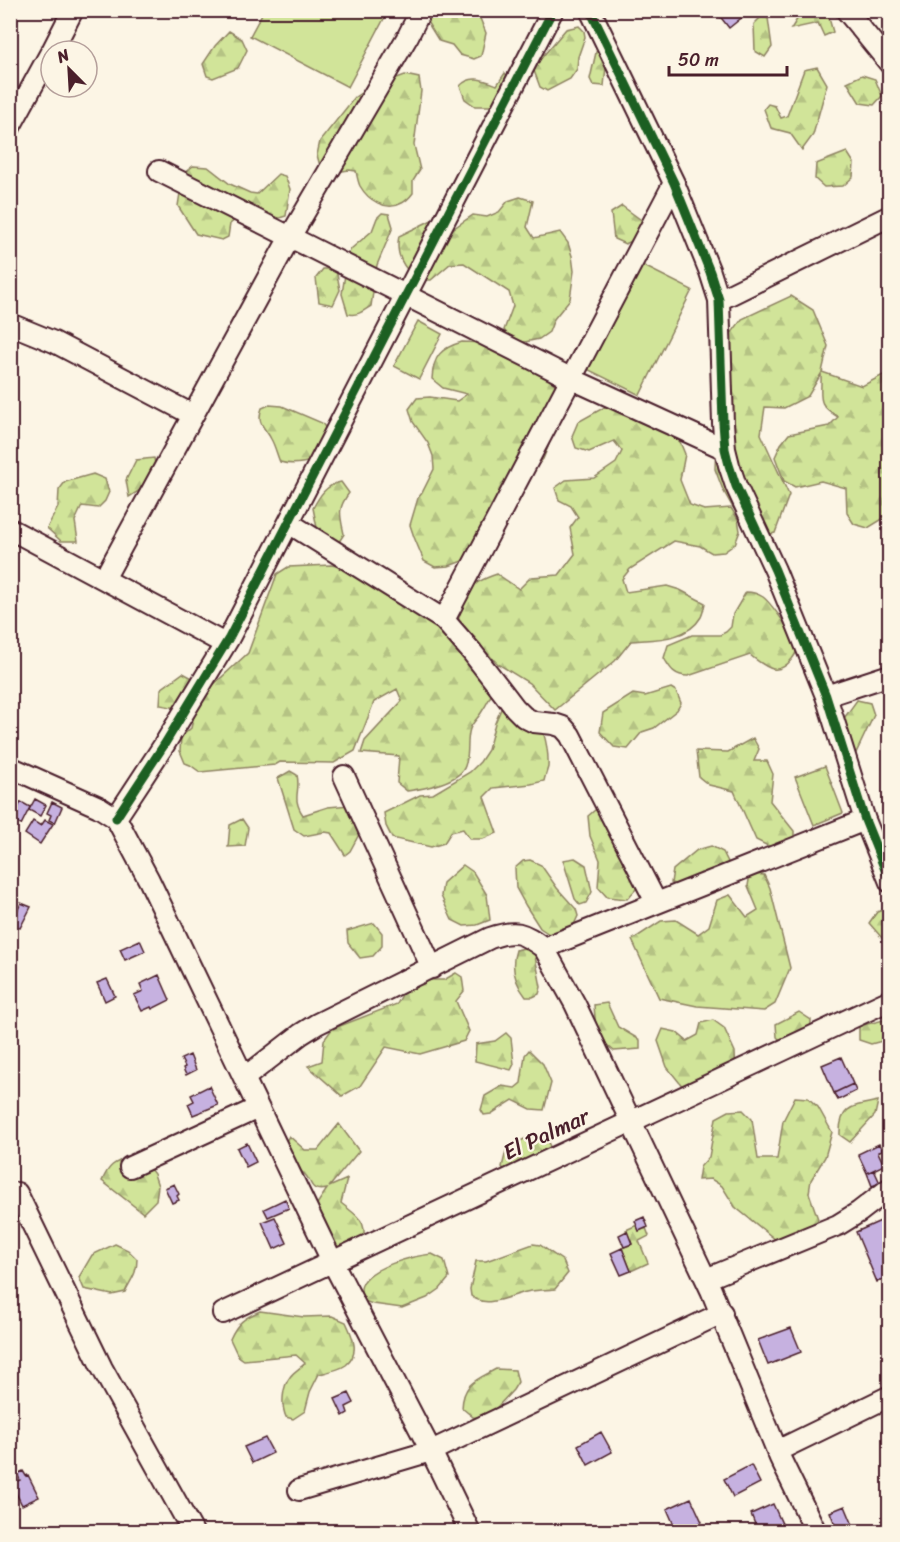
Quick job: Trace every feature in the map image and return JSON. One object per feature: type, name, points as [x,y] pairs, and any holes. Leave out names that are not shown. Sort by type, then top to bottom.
[{"type":"street","points":[[58,39],[73,10]]},
{"type":"street","points":[[104,579],[290,237],[421,10]]},
{"type":"street","points":[[117,819],[225,644],[553,10]]},
{"type":"street","points":[[846,10],[890,64]]},
{"type":"street","points":[[596,13],[674,183],[710,272],[719,300],[725,449],[729,465],[826,696],[865,820],[890,882]]},
{"type":"street","points":[[12,123],[39,74]]},
{"type":"street","points":[[159,171],[572,379],[725,449]]},
{"type":"street","points":[[444,620],[674,183]]},
{"type":"street","points":[[719,300],[890,216]]},
{"type":"street","points":[[10,324],[54,342],[193,415]]},
{"type":"street","points":[[289,523],[444,620],[524,717],[534,722],[563,727],[570,735],[656,902]]},
{"type":"street","points":[[10,529],[225,644]]},
{"type":"street","points":[[826,696],[890,675]]},
{"type":"street","points":[[10,766],[99,807],[117,819],[149,879],[332,1261],[431,1451],[470,1532]]},
{"type":"street","points":[[344,776],[432,968]]},
{"type":"street","points":[[544,948],[865,820]]},
{"type":"street","points":[[244,1078],[317,1024],[490,939],[507,933],[519,933],[544,948],[575,1004],[722,1313],[777,1451],[816,1532]]},
{"type":"street","name":"El Palmar","points":[[223,1313],[890,1000]]},
{"type":"street","points":[[130,1167],[258,1108]]},
{"type":"street","points":[[706,1279],[838,1225],[890,1188]]},
{"type":"street","points":[[17,1193],[102,1368],[193,1532]]},
{"type":"street","points":[[299,1490],[431,1451],[722,1313]]},
{"type":"street","points":[[777,1451],[890,1396]]},
{"type":"green space","points":[[264,10],[388,11],[348,87],[250,36]]},
{"type":"green space","points":[[427,11],[477,11],[486,33],[481,56],[474,59],[460,55],[452,45],[439,41],[424,17]]},
{"type":"green space","points":[[798,11],[827,11],[833,32],[824,36],[818,23],[791,29],[799,16]]},
{"type":"green space","points":[[761,17],[768,18],[772,47],[765,57],[755,51],[754,24]]},
{"type":"green space","points":[[579,26],[584,31],[585,37],[578,57],[577,69],[570,79],[547,91],[540,87],[533,68],[566,29]]},
{"type":"green space","points":[[229,31],[242,39],[247,50],[238,68],[213,78],[207,76],[203,64]]},
{"type":"green space","points":[[604,41],[608,47],[604,86],[593,85],[590,79],[597,48]]},
{"type":"green space","points":[[817,67],[827,84],[813,135],[802,150],[790,133],[771,128],[764,109],[768,104],[775,106],[781,118],[787,116],[804,70]]},
{"type":"green space","points":[[505,73],[512,82],[503,106],[475,106],[465,99],[460,86],[464,82],[478,79],[497,85]]},
{"type":"green space","points":[[405,75],[419,78],[421,91],[414,145],[420,170],[413,181],[413,193],[402,203],[390,206],[378,203],[368,196],[360,186],[356,171],[336,172],[320,166],[317,155],[320,141],[355,97],[367,89]]},
{"type":"green space","points":[[862,75],[875,79],[882,96],[874,105],[860,103],[847,82]]},
{"type":"green space","points":[[847,152],[854,163],[853,177],[843,186],[824,187],[815,179],[816,164]]},
{"type":"green space","points":[[193,166],[208,167],[230,184],[257,194],[278,174],[285,176],[290,189],[286,216],[273,220],[240,216],[230,224],[228,237],[222,240],[196,234],[178,206],[183,174]]},
{"type":"green space","points":[[520,197],[533,201],[527,227],[534,238],[560,232],[568,243],[574,271],[570,299],[554,319],[549,332],[539,339],[525,342],[512,340],[504,330],[513,306],[509,292],[464,263],[450,264],[431,280],[418,280],[404,266],[398,249],[399,236],[436,218],[451,230],[473,215],[487,217],[499,212],[508,201]]},
{"type":"green space","points":[[622,206],[644,222],[637,239],[625,244],[614,239],[611,213]]},
{"type":"green space","points":[[382,213],[389,214],[393,227],[377,265],[371,306],[358,314],[348,314],[342,294],[348,255],[351,249],[372,231],[377,218]]},
{"type":"green space","points":[[640,264],[692,290],[640,395],[587,369]]},
{"type":"green space","points":[[323,269],[336,269],[340,290],[333,305],[319,302],[316,278]]},
{"type":"green space","points":[[791,296],[813,310],[828,346],[822,372],[862,386],[889,372],[889,515],[868,528],[854,524],[847,513],[846,488],[821,481],[795,487],[784,481],[775,457],[789,434],[829,426],[838,417],[826,408],[821,399],[821,374],[808,396],[784,408],[765,407],[761,434],[789,495],[775,533],[762,536],[740,517],[723,490],[715,469],[719,350],[742,319]]},
{"type":"green space","points":[[418,321],[442,334],[419,379],[394,366]]},
{"type":"green space","points":[[462,342],[489,343],[526,360],[557,386],[556,420],[543,459],[534,469],[500,490],[492,514],[484,553],[449,566],[435,567],[424,561],[410,525],[418,498],[434,469],[433,456],[428,443],[413,422],[409,409],[417,398],[430,397],[457,401],[467,394],[443,388],[432,379],[434,364],[440,354],[449,347]]},
{"type":"green space","points":[[612,403],[637,407],[680,442],[685,454],[680,480],[690,505],[704,510],[731,508],[738,519],[740,531],[735,544],[724,552],[712,553],[700,546],[674,541],[630,569],[622,579],[626,592],[667,586],[680,590],[705,603],[701,617],[695,625],[679,635],[631,641],[615,661],[555,710],[529,683],[498,664],[458,622],[464,597],[478,582],[497,574],[519,589],[531,577],[559,575],[575,554],[570,528],[578,517],[571,506],[559,500],[555,488],[566,480],[594,478],[616,463],[622,451],[614,441],[589,452],[576,448],[572,436],[578,422]]},
{"type":"green space","points":[[269,405],[282,406],[322,423],[330,434],[326,456],[298,464],[280,462],[260,418],[262,408]]},
{"type":"green space","points":[[154,458],[156,471],[145,487],[129,497],[126,480],[136,460]]},
{"type":"green space","points":[[93,474],[105,479],[109,492],[105,501],[98,508],[82,506],[75,521],[78,541],[61,541],[47,528],[58,507],[59,490],[65,482]]},
{"type":"green space","points":[[341,482],[349,493],[340,512],[344,534],[337,545],[318,533],[313,508],[324,491],[331,485]]},
{"type":"green space","points":[[331,565],[359,570],[433,625],[445,633],[451,633],[491,660],[494,683],[492,693],[470,729],[468,752],[462,772],[440,784],[407,791],[397,783],[399,756],[361,753],[365,741],[402,701],[397,689],[374,702],[355,751],[334,763],[280,762],[275,765],[200,772],[185,763],[180,751],[181,737],[191,728],[198,699],[248,653],[277,574],[288,567]]},
{"type":"green space","points":[[746,592],[763,597],[788,628],[796,642],[797,651],[787,665],[771,669],[750,655],[688,676],[673,671],[664,658],[668,645],[692,635],[720,635],[726,632],[731,627],[733,614]]},
{"type":"green space","points":[[183,673],[198,681],[177,708],[160,705],[161,689]]},
{"type":"green space","points":[[671,688],[676,691],[681,703],[677,710],[654,728],[642,732],[628,749],[614,747],[600,732],[603,713],[633,694],[645,696]]},
{"type":"green space","points":[[510,700],[523,702],[540,722],[546,741],[548,759],[544,781],[493,788],[484,797],[497,833],[483,839],[470,839],[463,829],[451,832],[444,843],[431,847],[392,838],[386,826],[384,813],[420,795],[433,794],[470,772],[488,750],[501,709]]},
{"type":"green space","points":[[857,700],[870,703],[874,715],[855,755],[842,721]]},
{"type":"green space","points":[[753,738],[759,749],[754,761],[767,761],[773,774],[770,801],[794,831],[794,844],[768,846],[756,840],[734,791],[709,785],[699,777],[696,751],[728,752]]},
{"type":"green space","points":[[825,766],[843,813],[814,825],[795,777]]},
{"type":"green space","points":[[290,771],[297,775],[297,799],[303,815],[328,807],[350,805],[363,827],[350,851],[345,855],[331,833],[304,836],[294,829],[278,778]]},
{"type":"green space","points":[[595,810],[602,810],[634,849],[636,889],[627,899],[607,897],[598,887],[600,860],[590,836],[588,816]]},
{"type":"green space","points":[[242,819],[248,828],[245,846],[228,847],[230,825]]},
{"type":"green space","points":[[711,846],[723,852],[729,864],[683,886],[671,883],[673,870],[697,850]]},
{"type":"green space","points":[[575,858],[586,865],[592,892],[586,903],[580,905],[575,899],[563,860]]},
{"type":"green space","points":[[530,860],[541,865],[576,909],[578,916],[572,929],[555,938],[540,928],[516,888],[515,868],[523,861]]},
{"type":"green space","points":[[463,865],[473,872],[487,895],[490,920],[477,925],[464,926],[452,920],[441,896],[443,883]]},
{"type":"green space","points":[[750,874],[764,875],[770,888],[790,968],[775,1004],[764,1011],[697,1006],[659,998],[632,940],[661,921],[676,920],[698,934],[709,926],[717,900],[730,895],[747,917],[758,910],[748,886]]},
{"type":"green space","points":[[890,908],[889,946],[869,923],[877,912]]},
{"type":"green space","points":[[374,923],[382,933],[382,946],[373,956],[360,958],[348,943],[347,931]]},
{"type":"green space","points":[[533,946],[541,987],[539,994],[526,997],[519,986],[513,963],[516,950]]},
{"type":"green space","points":[[456,973],[462,977],[464,991],[456,1001],[469,1031],[464,1041],[420,1054],[386,1047],[360,1086],[342,1096],[308,1066],[322,1061],[324,1040],[332,1029],[397,1004],[410,980],[444,980]]},
{"type":"green space","points":[[607,1003],[618,1027],[640,1040],[640,1049],[614,1051],[599,1036],[594,1005]]},
{"type":"green space","points":[[799,1012],[811,1020],[810,1045],[786,1046],[777,1037],[776,1024]]},
{"type":"green space","points":[[888,1019],[889,1043],[882,1041],[871,1044],[859,1040],[859,1026]]},
{"type":"green space","points":[[713,1020],[724,1028],[735,1052],[736,1078],[683,1087],[667,1067],[658,1041],[663,1029],[676,1032],[687,1041],[698,1035],[701,1023]]},
{"type":"green space","points":[[506,1033],[511,1038],[514,1064],[511,1070],[475,1061],[476,1044],[495,1041]]},
{"type":"green space","points":[[529,1050],[543,1064],[551,1083],[544,1110],[531,1109],[513,1100],[491,1114],[484,1115],[481,1110],[485,1096],[502,1086],[515,1088],[521,1083],[525,1055]]},
{"type":"green space","points":[[795,1097],[808,1098],[818,1107],[832,1132],[825,1157],[811,1180],[809,1193],[818,1219],[813,1231],[790,1241],[776,1240],[735,1207],[722,1186],[711,1179],[698,1180],[700,1167],[709,1157],[716,1118],[729,1111],[743,1110],[752,1119],[758,1159],[777,1159],[783,1121]]},
{"type":"green space","points":[[878,1101],[875,1115],[850,1142],[840,1135],[842,1118],[849,1109]]},
{"type":"green space","points":[[339,1124],[359,1151],[329,1187],[347,1179],[341,1203],[355,1214],[364,1228],[363,1252],[353,1259],[333,1247],[305,1222],[327,1189],[316,1189],[306,1175],[283,1166],[280,1152],[289,1136],[305,1150],[318,1150]]},
{"type":"green space","points":[[545,1134],[552,1152],[510,1178],[502,1167],[507,1147],[531,1136]]},
{"type":"green space","points":[[129,1158],[146,1164],[154,1174],[158,1186],[156,1200],[143,1213],[102,1181],[112,1165]]},
{"type":"green space","points":[[637,1225],[639,1231],[646,1228],[649,1236],[639,1241],[648,1263],[631,1271],[622,1248],[632,1244],[626,1230]]},
{"type":"green space","points":[[115,1244],[128,1250],[137,1259],[135,1273],[125,1292],[112,1295],[84,1289],[79,1277],[92,1255]]},
{"type":"green space","points":[[533,1244],[540,1245],[563,1261],[568,1273],[555,1289],[526,1292],[491,1302],[477,1300],[471,1296],[470,1289],[476,1261],[486,1261]]},
{"type":"green space","points":[[432,1254],[444,1260],[449,1278],[440,1289],[427,1298],[402,1308],[361,1300],[362,1285],[374,1272],[393,1263]]},
{"type":"green space","points":[[260,1311],[304,1317],[332,1316],[346,1322],[353,1338],[354,1350],[351,1360],[340,1368],[319,1374],[310,1392],[305,1411],[293,1419],[286,1417],[284,1413],[284,1391],[291,1375],[305,1363],[296,1355],[244,1360],[238,1356],[230,1339],[242,1322]]},
{"type":"green space","points":[[496,1369],[515,1370],[518,1382],[487,1418],[473,1417],[462,1408],[465,1393],[472,1383]]},
{"type":"building","points":[[715,10],[750,10],[750,11],[729,28]]},
{"type":"building","points":[[35,799],[46,805],[40,816],[29,810]]},
{"type":"building","points":[[21,802],[30,807],[21,825],[12,820]]},
{"type":"building","points":[[52,802],[62,807],[55,823],[49,820],[51,815],[47,813]]},
{"type":"building","points":[[45,820],[53,824],[40,844],[25,834],[33,821],[41,826]]},
{"type":"building","points":[[21,903],[31,907],[20,928],[11,924]]},
{"type":"building","points":[[140,940],[145,951],[125,960],[120,949]]},
{"type":"building","points":[[159,975],[170,1000],[142,1011],[134,995],[143,991],[140,984]]},
{"type":"building","points":[[107,979],[115,996],[105,1001],[97,983]]},
{"type":"building","points":[[190,1055],[196,1070],[186,1075],[181,1059]]},
{"type":"building","points":[[841,1057],[853,1084],[834,1093],[822,1065]]},
{"type":"building","points":[[853,1084],[856,1091],[838,1100],[834,1093]]},
{"type":"building","points":[[209,1086],[218,1105],[193,1115],[188,1104],[194,1101],[191,1095]]},
{"type":"building","points":[[247,1143],[256,1162],[246,1167],[237,1148]]},
{"type":"building","points":[[879,1144],[882,1150],[878,1152],[884,1165],[867,1173],[858,1154]]},
{"type":"building","points":[[874,1170],[880,1183],[872,1186],[867,1173]]},
{"type":"building","points":[[174,1184],[179,1200],[172,1203],[165,1188]]},
{"type":"building","points":[[285,1199],[289,1208],[268,1217],[264,1209]]},
{"type":"building","points":[[275,1217],[287,1243],[274,1249],[262,1222]]},
{"type":"building","points":[[644,1217],[648,1227],[639,1231],[635,1221]]},
{"type":"building","points":[[885,1219],[890,1230],[890,1277],[877,1282],[856,1232]]},
{"type":"building","points":[[627,1231],[632,1244],[624,1247],[619,1235]]},
{"type":"building","points":[[622,1248],[631,1271],[621,1275],[611,1253]]},
{"type":"building","points":[[791,1328],[801,1352],[768,1365],[758,1340]]},
{"type":"building","points":[[349,1393],[354,1403],[346,1407],[348,1413],[343,1416],[335,1399]]},
{"type":"building","points":[[601,1432],[612,1452],[588,1465],[578,1445]]},
{"type":"building","points":[[265,1438],[273,1453],[252,1463],[244,1447]]},
{"type":"building","points":[[751,1465],[760,1483],[733,1497],[724,1479]]},
{"type":"building","points":[[10,1468],[17,1481],[20,1480],[17,1474],[23,1471],[26,1476],[28,1475],[39,1497],[22,1505],[10,1481]]},
{"type":"building","points":[[691,1498],[702,1522],[682,1532],[677,1532],[667,1509]]},
{"type":"building","points":[[773,1504],[783,1526],[771,1532],[758,1532],[751,1514]]},
{"type":"building","points":[[845,1506],[855,1530],[838,1532],[830,1512]]},
{"type":"cycle path","points":[[116,818],[164,745],[229,638],[553,10]]},
{"type":"cycle path","points":[[590,10],[674,183],[710,272],[719,300],[723,423],[729,465],[826,696],[865,820],[890,882]]}]
